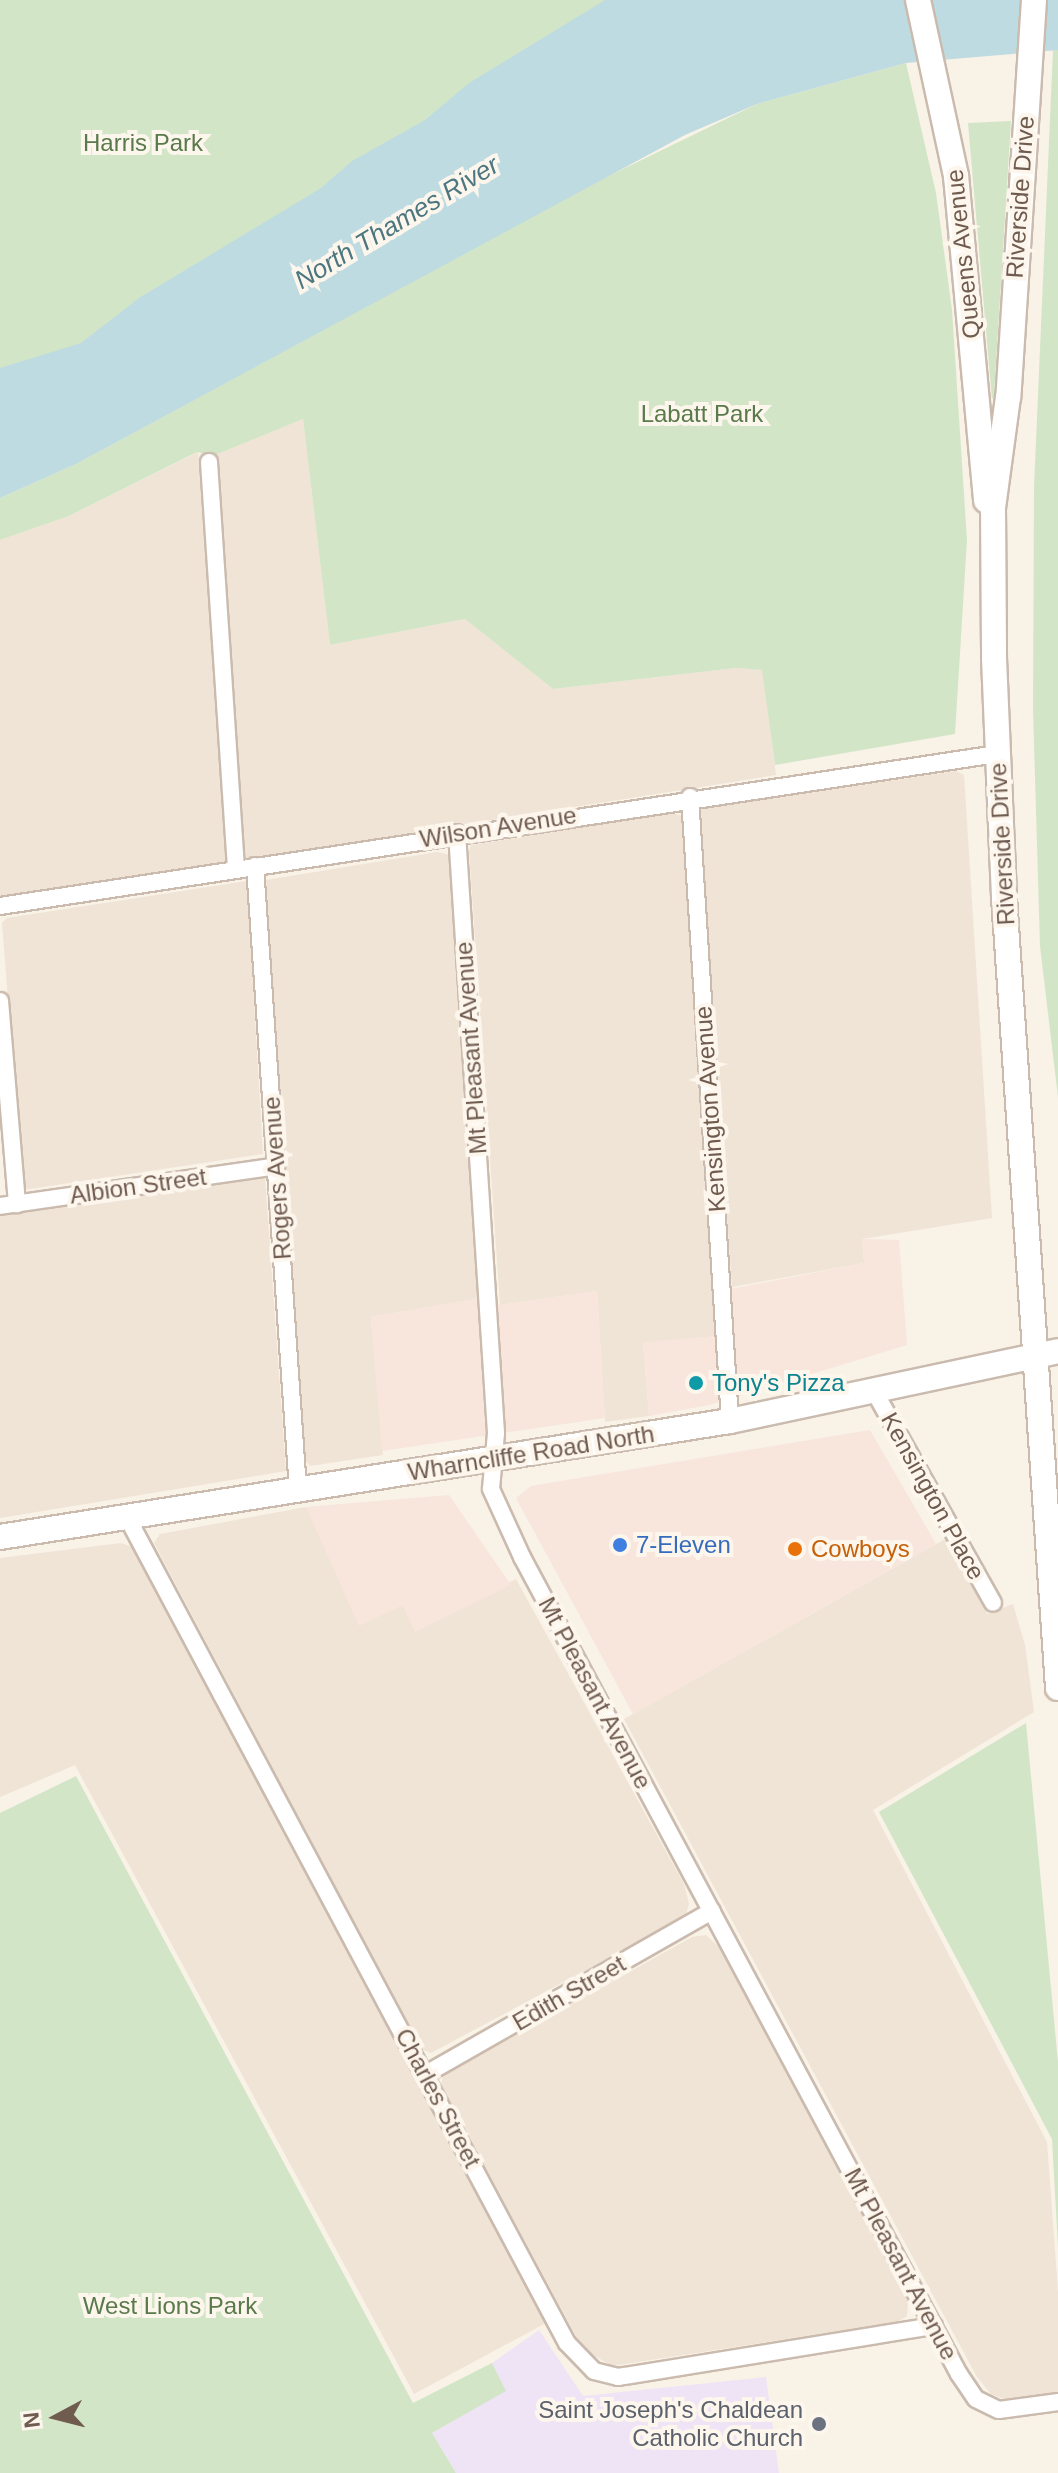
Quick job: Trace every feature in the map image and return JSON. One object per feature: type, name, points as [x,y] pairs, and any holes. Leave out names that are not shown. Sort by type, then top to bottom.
[{"type":"main road","name":"Queens Avenue","points":[[918,0],[941,92],[963,230],[983,497],[993,508]]},
{"type":"main road","name":"Riverside Drive","points":[[1034,0],[1008,397],[993,508],[997,754],[1046,1354],[1058,1688]]},
{"type":"main road","name":"Wharncliffe Road North","points":[[0,1537],[730,1421],[1046,1354]]},
{"type":"street","points":[[209,462],[236,868]]},
{"type":"street","name":"Wilson Avenue","points":[[0,906],[690,797],[997,754]]},
{"type":"street","name":"Kensington Avenue","points":[[690,797],[730,1421]]},
{"type":"street","name":"Mt Pleasant Avenue","points":[[457,833],[496,1433],[491,1460],[491,1489],[522,1557],[976,2399],[999,2410],[1058,2402]]},
{"type":"street","name":"Rogers Avenue","points":[[255,866],[298,1490]]},
{"type":"street","points":[[0,1001],[8,1205]]},
{"type":"street","name":"Albion Street","points":[[8,1205],[276,1166]]},
{"type":"street","name":"Kensington Place","points":[[873,1389],[993,1603]]},
{"type":"street","name":"Charles Street","points":[[127,1517],[567,2343],[594,2371],[618,2377],[934,2326]]},
{"type":"street","name":"Edith Street","points":[[426,2074],[712,1911]]},
{"type":"shaded area","points":[[303,419],[330,645],[465,619],[553,689],[736,668],[763,670],[776,775],[247,859],[240,851],[213,456]]},
{"type":"shaded area","points":[[198,452],[227,863],[0,898],[0,540],[69,516]]},
{"type":"shaded area","points":[[956,771],[964,775],[992,1218],[862,1239],[864,1263],[732,1287],[698,816],[702,809]]},
{"type":"shaded area","points":[[672,813],[683,816],[718,1336],[643,1343],[649,1416],[605,1422],[597,1291],[500,1305],[469,851],[471,845]]},
{"type":"shaded area","points":[[437,852],[451,855],[481,1298],[371,1317],[383,1455],[310,1466],[304,1459],[266,880]]},
{"type":"shaded area","points":[[247,881],[263,1154],[23,1190],[2,923],[7,918]]},
{"type":"shaded area","points":[[265,1178],[286,1471],[0,1518],[0,1213]]},
{"type":"shaded area","points":[[862,1239],[899,1240],[907,1345],[709,1405],[649,1416],[643,1342],[718,1336],[716,1292],[864,1263]]},
{"type":"shaded area","points":[[597,1291],[605,1418],[382,1451],[371,1317],[481,1298],[500,1305]]},
{"type":"shaded area","points":[[870,1430],[936,1544],[633,1714],[516,1498],[531,1486]]},
{"type":"shaded area","points":[[449,1495],[511,1585],[415,1632],[403,1605],[359,1626],[306,1507]]},
{"type":"shaded area","points":[[306,1507],[403,1605],[415,1631],[516,1579],[684,1884],[689,1904],[685,1917],[431,2053],[421,2049],[154,1543],[160,1534]]},
{"type":"shaded area","points":[[947,1538],[987,1614],[1013,1604],[1025,1645],[1034,1712],[873,1810],[1047,2142],[1058,2291],[1058,2392],[1009,2401],[991,2394],[977,2377],[624,1719]]},
{"type":"shaded area","points":[[121,1543],[132,1547],[546,2323],[414,2394],[75,1765],[0,1797],[0,1558]]},
{"type":"shaded area","points":[[706,1935],[719,1947],[908,2301],[907,2316],[897,2322],[612,2366],[583,2349],[441,2085],[443,2076],[692,1937]]},
{"type":"shaded area","points":[[539,2330],[583,2396],[766,2377],[779,2473],[456,2473],[432,2433],[505,2391],[492,2363]]},
{"type":"green space","name":"Harris Park","points":[[0,0],[615,0],[47,366],[0,375]]},
{"type":"green space","points":[[1053,50],[1058,50],[1058,1097],[1040,946],[1033,709],[1034,487]]},
{"type":"green space","name":"Labatt Park","points":[[906,63],[936,193],[952,310],[967,540],[955,734],[775,765],[762,670],[736,668],[553,689],[465,619],[330,645],[303,419],[213,456],[197,452],[69,516],[0,540],[0,498],[76,464],[594,183],[757,104]]},
{"type":"green space","points":[[1011,121],[994,396],[992,399],[968,123]]},
{"type":"green space","points":[[1026,1723],[1058,2062],[1058,2247],[1052,2139],[879,1812]]},
{"type":"green space","name":"West Lions Park","points":[[76,1776],[413,2403],[492,2363],[506,2391],[432,2433],[456,2473],[0,2473],[0,1813]]},
{"type":"water","name":"North Thames River","points":[[605,0],[1058,0],[1058,50],[906,63],[757,104],[685,135],[76,464],[0,498],[0,368],[81,343],[139,298],[321,188],[352,161],[425,120],[469,83]]},
{"type":"place","name":"Tony's Pizza","points":[[696,1383]]},
{"type":"place","name":"7-Eleven","points":[[620,1545]]},
{"type":"place","name":"Cowboys","points":[[795,1549]]},
{"type":"place","name":"Saint Joseph's Chaldean Catholic Church","points":[[819,2424]]}]
